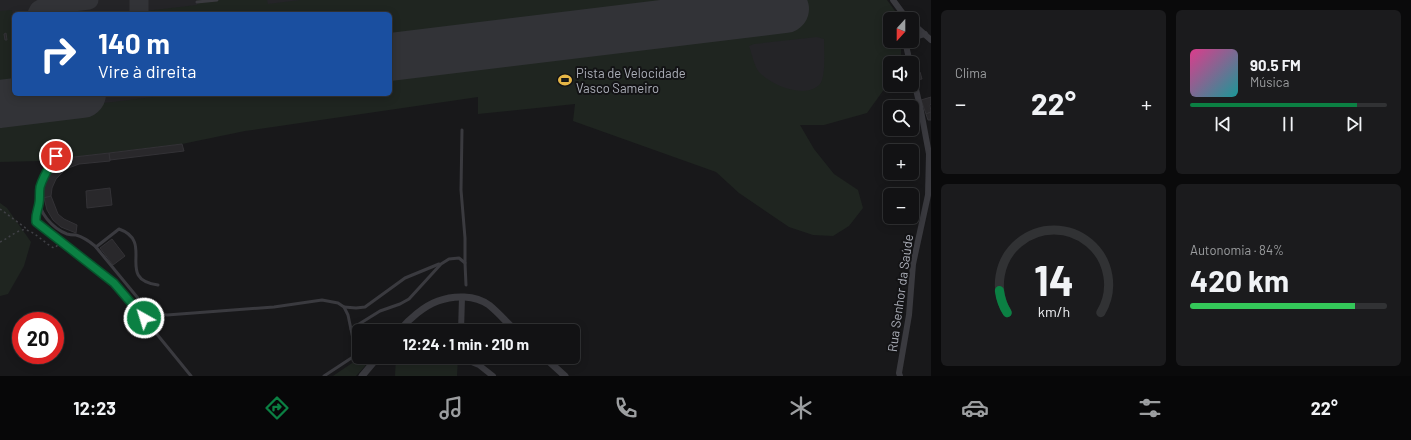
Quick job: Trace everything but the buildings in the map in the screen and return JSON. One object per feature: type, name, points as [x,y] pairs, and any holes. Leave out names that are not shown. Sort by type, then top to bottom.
[{"type":"street","points":[[893,0],[902,12]]},
{"type":"street","points":[[919,29],[931,40]]},
{"type":"street","points":[[919,36],[925,34]]},
{"type":"street","name":"Rua Senhor da Saúde","points":[[900,376],[899,373],[903,344],[909,315],[913,264],[928,195],[929,154],[916,92]]},
{"type":"street","points":[[406,324],[423,309],[438,300],[462,297],[471,298],[489,305],[509,324]]},
{"type":"street","points":[[462,297],[462,324]]},
{"type":"street","points":[[362,376],[372,364]]},
{"type":"street","points":[[476,364],[493,376]]},
{"type":"street","points":[[552,364],[565,376]]},
{"type":"lane","points":[[197,2],[217,0]]},
{"type":"lane","points":[[462,130],[461,190],[465,238],[464,262],[466,285]]},
{"type":"lane","points":[[56,156],[44,176],[39,194],[41,209],[45,216],[55,227],[68,234],[88,240],[96,247],[142,303],[150,310],[158,314],[167,315],[274,307],[322,300],[338,303],[344,307],[365,307],[405,278],[441,264],[449,259],[459,258],[464,262]]},
{"type":"lane","points":[[40,202],[35,215],[36,222],[114,283],[191,376]]},
{"type":"lane","points":[[96,247],[119,229],[131,235],[134,242],[137,274],[141,280],[147,284],[158,285]]},
{"type":"lane","points":[[351,329],[380,311],[408,300],[441,264]]},
{"type":"lane","points":[[344,307],[348,315],[352,334]]},
{"type":"lane","points":[[324,376],[352,358]]},
{"type":"path","points":[[0,209],[35,234],[46,244],[54,248],[62,243]]},
{"type":"path","points":[[0,242],[8,239],[20,230],[27,229]]},
{"type":"shaded area","points":[[0,0],[848,0],[826,96],[392,92],[392,12],[12,12],[12,96],[355,96],[0,138]]},
{"type":"shaded area","points":[[197,0],[267,0],[268,4],[300,0],[749,0],[392,44],[392,12],[145,12],[197,5]]},
{"type":"shaded area","points":[[785,0],[887,0],[896,12],[883,12],[883,48],[901,48],[901,56],[883,56],[883,91],[867,113],[824,125],[800,125],[814,149],[834,174],[858,190],[863,208],[849,226],[833,236],[813,235],[789,227],[739,193],[716,172],[573,121],[575,104],[478,114],[478,97],[245,131],[182,144],[40,161],[0,162],[0,116],[161,96],[392,96],[392,68],[787,22]],"holes":[[[817,37],[824,39],[823,76],[820,84],[814,89],[806,91],[797,91],[779,86],[771,82],[759,72],[749,46],[754,44]]]},
{"type":"shaded area","points":[[12,10],[12,12],[12,89],[0,91],[0,11]]},
{"type":"shaded area","points":[[0,203],[7,208],[31,242],[24,266],[8,294],[0,296]]},
{"type":"shaded area","points":[[352,363],[367,364],[356,376],[333,376]]},
{"type":"shaded area","points":[[396,364],[458,364],[457,376],[395,376]]},
{"type":"taxiway","points":[[38,12],[48,5],[89,0]]},
{"type":"taxiway","points":[[139,0],[139,12]]},
{"type":"taxiway","points":[[33,100],[40,96]]},
{"type":"runway","points":[[392,57],[785,9]]},
{"type":"runway","points":[[0,104],[66,96]]},
{"type":"place","name":"Pista de Velocidade Vasco Sameiro","points":[[565,80]]},
{"type":"route","points":[[56,156],[44,176],[41,185],[39,194],[40,202],[35,215],[36,222],[114,283],[144,318]]}]
